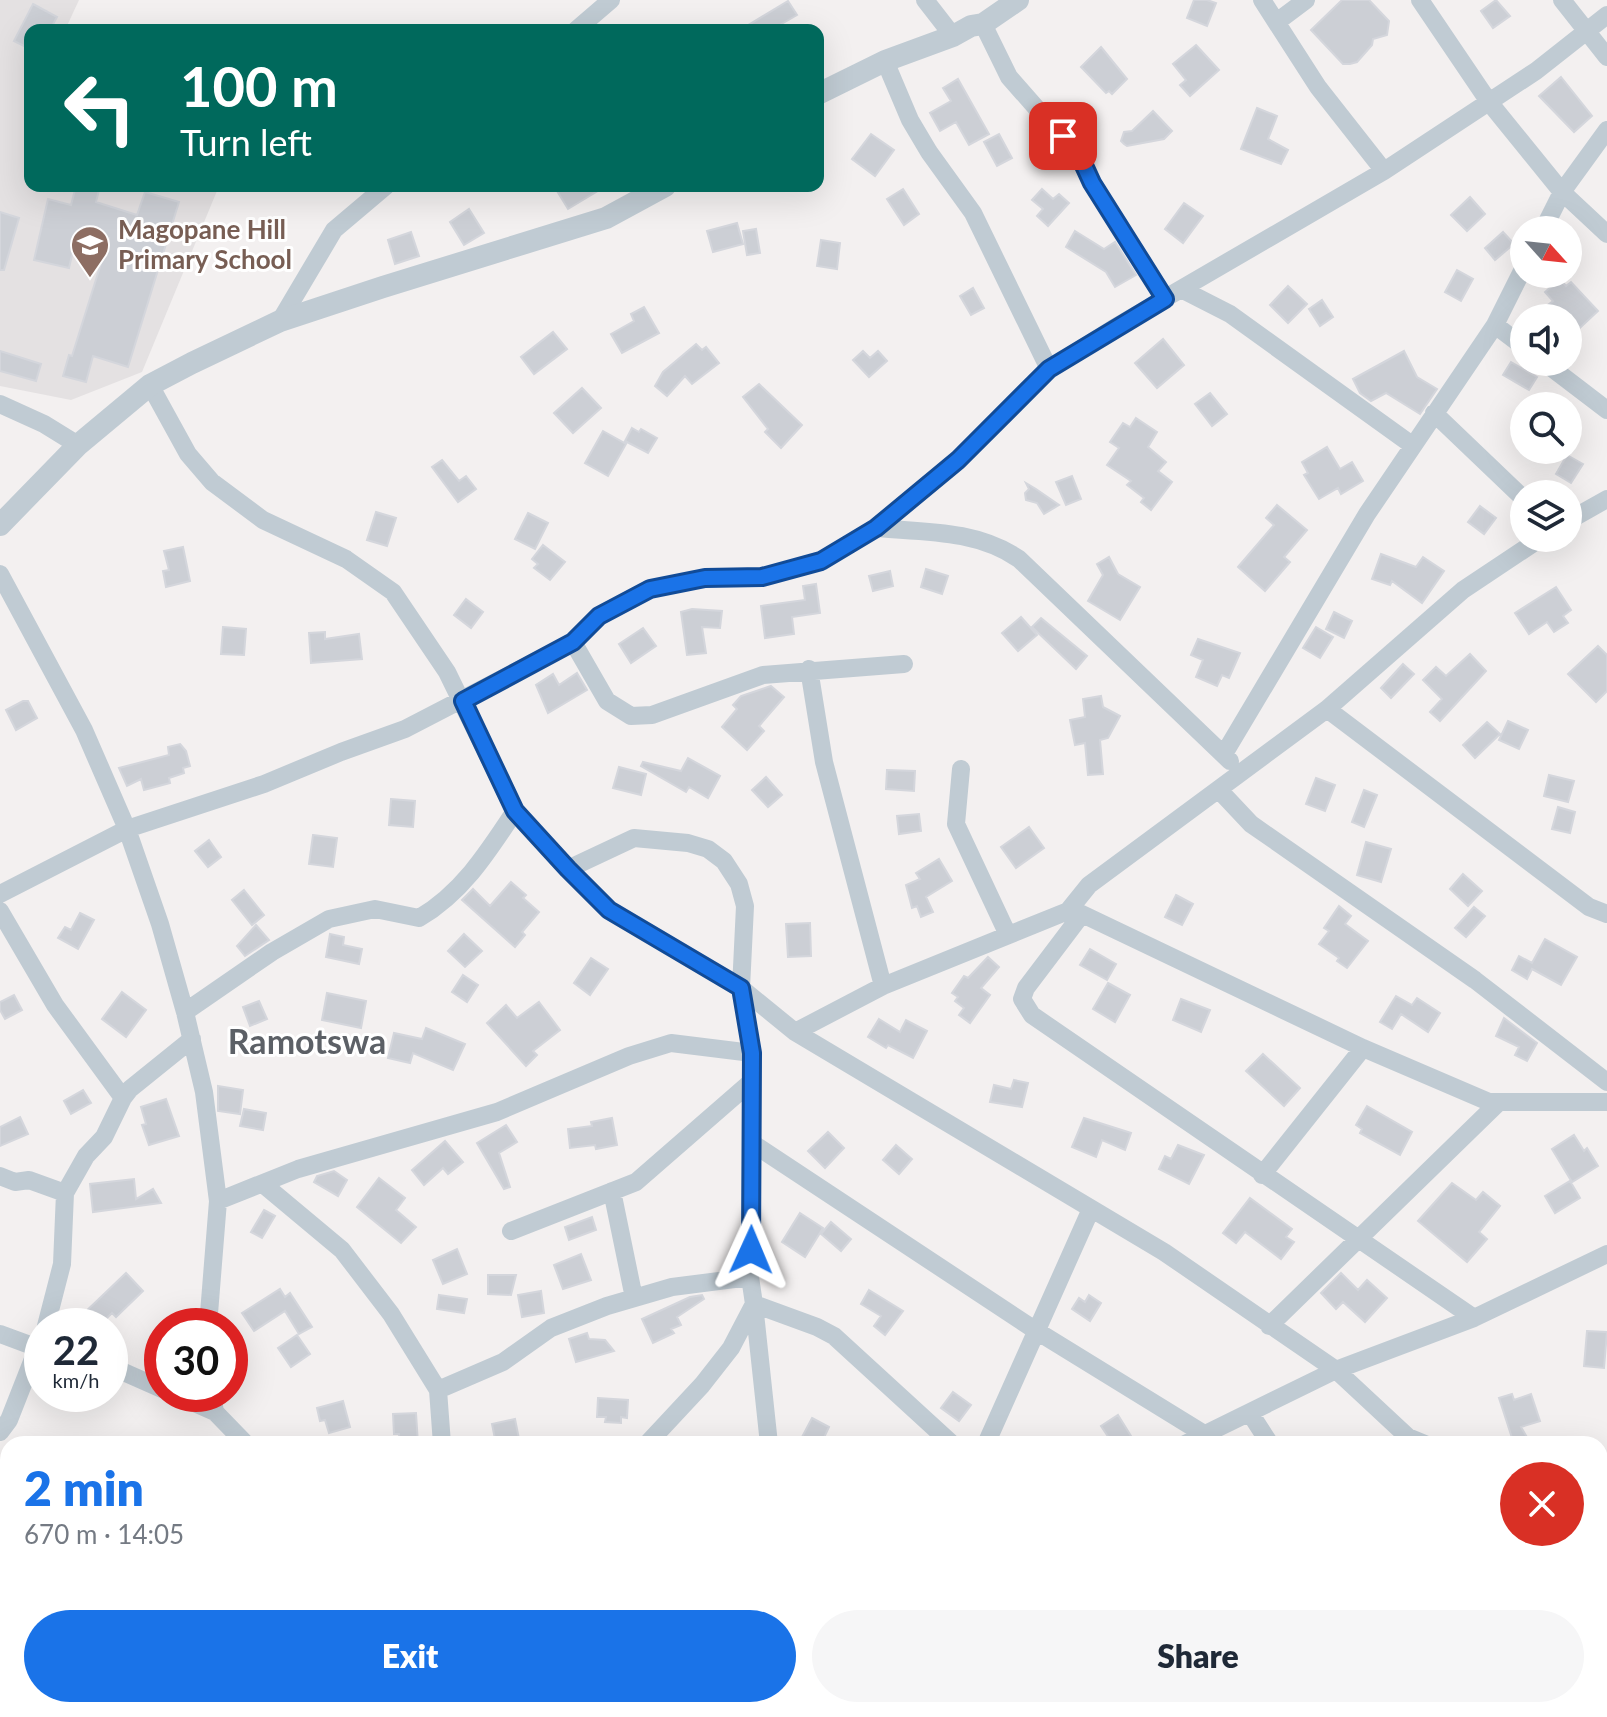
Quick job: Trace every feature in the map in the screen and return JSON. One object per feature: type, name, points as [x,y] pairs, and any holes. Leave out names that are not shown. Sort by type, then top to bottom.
[{"type":"street","points":[[583,24],[611,0]]},
{"type":"street","points":[[925,0],[953,36]]},
{"type":"street","points":[[824,91],[885,61],[983,24],[1018,0]]},
{"type":"street","points":[[1262,0],[1318,87],[1384,171]]},
{"type":"street","points":[[1278,21],[1306,0]]},
{"type":"street","points":[[1562,0],[1607,57]]},
{"type":"street","points":[[1424,1],[1489,102],[1562,192],[1605,227]]},
{"type":"street","points":[[0,894],[127,829],[264,784],[405,729],[573,642],[599,616],[650,589],[705,578],[762,577],[821,561],[876,528],[958,460],[1049,369],[1384,171],[1489,102],[1588,32],[1607,15]]},
{"type":"street","points":[[983,24],[1009,77],[1081,159],[1092,183],[1173,294],[1230,314],[1412,445]]},
{"type":"street","points":[[885,61],[910,120],[973,213],[1049,369]]},
{"type":"street","points":[[1550,216],[1562,192],[1607,130]]},
{"type":"street","points":[[280,321],[334,230],[379,192]]},
{"type":"street","points":[[0,525],[78,445],[150,385],[280,321],[606,218],[654,192]]},
{"type":"street","points":[[1224,754],[1301,621],[1412,445],[1495,325],[1514,288]]},
{"type":"street","points":[[1495,325],[1510,336]]},
{"type":"street","points":[[1562,376],[1607,410]]},
{"type":"street","points":[[150,385],[188,454],[212,482],[263,520],[346,559],[393,592],[447,672],[515,811],[609,910],[741,988],[795,1032],[1164,1252],[1336,1370],[1407,1436]]},
{"type":"street","points":[[0,404],[44,424],[78,445]]},
{"type":"street","points":[[1434,413],[1510,486]]},
{"type":"street","points":[[1582,513],[1607,499]]},
{"type":"street","points":[[876,528],[963,536],[1006,550],[1243,773]]},
{"type":"street","points":[[1474,1318],[1032,1015],[1022,999],[1089,885],[1327,709],[1463,590],[1520,552]]},
{"type":"street","points":[[0,574],[84,730],[127,829],[160,924],[204,1092],[218,1201],[209,1308]]},
{"type":"street","points":[[573,642],[607,701],[631,716],[652,715],[763,675],[809,669],[904,664]]},
{"type":"street","points":[[809,669],[824,762],[883,986]]},
{"type":"street","points":[[1327,709],[1589,907],[1607,914]]},
{"type":"street","points":[[961,769],[956,824],[1008,935]]},
{"type":"street","points":[[1219,790],[1251,824],[1475,980],[1607,1082]]},
{"type":"street","points":[[185,1012],[272,952],[329,919],[375,909],[419,918],[438,907],[481,863],[515,811]]},
{"type":"street","points":[[568,869],[634,838],[688,843],[708,849],[724,861],[739,884],[745,906],[741,988],[752,1053],[750,1277],[768,1436]]},
{"type":"street","points":[[0,911],[55,1005],[123,1098]]},
{"type":"street","points":[[795,1032],[883,986],[1008,935],[1075,913],[1363,1048],[1489,1102],[1607,1102]]},
{"type":"street","points":[[51,1308],[62,1264],[65,1193],[86,1156],[104,1137],[130,1089],[192,1039]]},
{"type":"street","points":[[218,1201],[298,1169],[497,1112],[629,1056],[671,1043],[752,1053]]},
{"type":"street","points":[[1262,1175],[1363,1048]]},
{"type":"street","points":[[511,1231],[636,1182],[752,1081]]},
{"type":"street","points":[[1269,1326],[1498,1103]]},
{"type":"street","points":[[752,1143],[1035,1330],[1204,1434]]},
{"type":"street","points":[[0,1176],[15,1182],[29,1180],[65,1193]]},
{"type":"street","points":[[263,1184],[342,1250],[391,1314],[438,1390],[441,1436]]},
{"type":"street","points":[[612,1191],[634,1298]]},
{"type":"street","points":[[989,1436],[1091,1209]]},
{"type":"street","points":[[1200,1436],[1336,1370],[1474,1318],[1607,1254]]},
{"type":"street","points":[[438,1390],[503,1362],[551,1328],[672,1287],[750,1277]]},
{"type":"street","points":[[654,1436],[702,1385],[731,1348],[754,1304]]},
{"type":"street","points":[[754,1304],[834,1336],[943,1436]]},
{"type":"street","points":[[0,1334],[24,1340]]},
{"type":"street","points":[[0,1432],[9,1420],[24,1384]]},
{"type":"street","points":[[221,1412],[240,1436]]},
{"type":"street","points":[[1250,1413],[1265,1436]]},
{"type":"shaded area","name":"Magopane Hill Primary School","points":[[0,0],[79,0],[68,24],[24,24],[24,192],[217,192],[142,372],[71,400],[0,386]]},
{"type":"building","points":[[1194,0],[1216,3],[1207,26],[1187,18]]},
{"type":"building","points":[[1342,0],[1369,0],[1389,21],[1387,35],[1373,39],[1372,45],[1357,62],[1350,64],[1343,64],[1311,30]]},
{"type":"building","points":[[1496,0],[1510,16],[1493,28],[1481,11]]},
{"type":"building","points":[[788,1],[797,15],[781,24],[750,24]]},
{"type":"building","points":[[33,4],[57,17],[53,24],[24,24],[24,46],[14,41]]},
{"type":"building","points":[[1196,45],[1219,70],[1190,96],[1180,85],[1186,80],[1173,64]]},
{"type":"building","points":[[1101,47],[1127,79],[1112,94],[1109,91],[1106,93],[1081,67]]},
{"type":"building","points":[[1561,77],[1592,116],[1574,132],[1539,96]]},
{"type":"building","points":[[958,79],[989,134],[969,145],[956,122],[940,131],[930,113],[951,101],[943,88]]},
{"type":"building","points":[[1257,108],[1277,116],[1268,139],[1288,150],[1281,164],[1241,149]]},
{"type":"building","points":[[1153,111],[1172,131],[1164,139],[1124,144],[1121,141],[1124,132],[1132,131]]},
{"type":"building","points":[[871,134],[894,150],[875,176],[852,159]]},
{"type":"building","points":[[999,134],[1012,158],[997,166],[984,142]]},
{"type":"building","points":[[903,189],[919,214],[904,225],[887,199]]},
{"type":"building","points":[[1042,189],[1053,199],[1059,194],[1069,203],[1048,226],[1037,216],[1043,209],[1032,200]]},
{"type":"building","points":[[74,192],[98,192],[96,202],[137,215],[145,192],[179,202],[128,367],[93,356],[86,382],[63,376],[109,238],[78,230],[69,268],[34,260],[48,199],[71,205]]},
{"type":"building","points":[[558,192],[596,192],[568,209]]},
{"type":"building","points":[[1470,197],[1485,214],[1467,231],[1451,215]]},
{"type":"building","points":[[1184,203],[1203,216],[1183,243],[1165,229]]},
{"type":"building","points":[[469,209],[484,233],[464,245],[450,222]]},
{"type":"building","points":[[0,212],[19,218],[4,270],[0,270]]},
{"type":"building","points":[[737,223],[743,244],[713,252],[707,231]]},
{"type":"building","points":[[756,229],[760,253],[747,255],[743,231]]},
{"type":"building","points":[[1075,231],[1104,249],[1115,242],[1136,275],[1115,287],[1106,272],[1066,247]]},
{"type":"building","points":[[411,232],[419,256],[395,264],[388,240]]},
{"type":"building","points":[[1503,232],[1510,240],[1510,247],[1495,260],[1485,248]]},
{"type":"building","points":[[821,240],[840,243],[837,269],[817,266]]},
{"type":"building","points":[[1457,270],[1473,279],[1461,301],[1445,292]]},
{"type":"building","points":[[1288,286],[1307,304],[1288,323],[1270,305]]},
{"type":"building","points":[[973,288],[984,308],[971,315],[960,296]]},
{"type":"building","points":[[1550,288],[1577,288],[1598,311],[1582,326],[1582,304],[1549,304],[1553,301],[1545,292]]},
{"type":"building","points":[[1322,300],[1333,317],[1320,326],[1309,309]]},
{"type":"building","points":[[644,307],[659,333],[622,353],[611,334],[634,321],[631,314]]},
{"type":"building","points":[[553,332],[567,349],[534,374],[521,357]]},
{"type":"building","points":[[1163,339],[1184,365],[1157,388],[1135,363]]},
{"type":"building","points":[[696,344],[702,350],[706,347],[719,363],[692,384],[685,376],[667,396],[655,386],[663,372]]},
{"type":"building","points":[[0,351],[41,364],[36,381],[0,371]]},
{"type":"building","points":[[863,351],[870,358],[878,351],[887,361],[869,377],[853,360]]},
{"type":"building","points":[[1404,351],[1417,377],[1437,389],[1420,414],[1386,393],[1371,401],[1360,393],[1353,379]]},
{"type":"building","points":[[1510,364],[1510,376],[1537,377],[1529,390],[1503,375]]},
{"type":"building","points":[[759,384],[802,425],[781,448],[765,432],[768,429],[743,397]]},
{"type":"building","points":[[582,388],[601,408],[573,433],[554,413]]},
{"type":"building","points":[[1210,393],[1227,414],[1212,426],[1195,404]]},
{"type":"building","points":[[1136,418],[1157,432],[1148,447],[1166,462],[1158,471],[1172,482],[1151,510],[1141,502],[1144,498],[1127,485],[1131,481],[1107,465],[1119,448],[1110,442],[1123,423],[1130,427]]},
{"type":"building","points":[[632,428],[639,432],[641,429],[657,438],[648,453],[625,441]]},
{"type":"building","points":[[603,431],[626,444],[608,476],[585,463]]},
{"type":"building","points":[[1327,447],[1340,469],[1352,462],[1363,481],[1341,494],[1338,488],[1319,499],[1304,475],[1308,473],[1302,462]]},
{"type":"building","points":[[442,460],[459,481],[466,476],[476,489],[458,502],[432,467]]},
{"type":"building","points":[[1562,464],[1583,464],[1573,480],[1556,474]]},
{"type":"building","points":[[1072,476],[1081,499],[1066,505],[1056,482]]},
{"type":"building","points":[[1026,483],[1059,505],[1044,514],[1037,503],[1026,500],[1025,493],[1029,489]]},
{"type":"building","points":[[1277,505],[1307,530],[1284,557],[1290,562],[1265,591],[1238,567],[1274,525],[1266,518]]},
{"type":"building","points":[[1480,506],[1496,518],[1484,534],[1468,522]]},
{"type":"building","points":[[376,512],[396,518],[387,546],[367,540]]},
{"type":"building","points":[[528,513],[548,523],[535,549],[515,539]]},
{"type":"building","points":[[543,545],[565,562],[550,580],[534,568],[538,564],[532,559]]},
{"type":"building","points":[[183,547],[190,581],[166,587],[163,571],[169,570],[164,551]]},
{"type":"building","points":[[1381,554],[1416,567],[1423,557],[1444,571],[1422,603],[1392,581],[1390,585],[1372,579]]},
{"type":"building","points":[[1109,557],[1118,574],[1140,587],[1120,620],[1088,601],[1103,575],[1097,564]]},
{"type":"building","points":[[926,569],[948,576],[942,594],[921,587]]},
{"type":"building","points":[[890,571],[893,586],[873,591],[869,576]]},
{"type":"building","points":[[816,584],[820,613],[792,617],[794,634],[765,638],[761,606],[805,600],[803,586]]},
{"type":"building","points":[[1556,587],[1571,610],[1563,616],[1568,623],[1554,632],[1547,622],[1529,634],[1515,613]]},
{"type":"building","points":[[466,599],[483,612],[471,628],[454,615]]},
{"type":"building","points":[[692,609],[722,611],[720,628],[702,627],[706,653],[687,655],[681,612]]},
{"type":"building","points":[[1334,612],[1352,621],[1344,638],[1326,629]]},
{"type":"building","points":[[1021,617],[1037,635],[1018,651],[1002,633]]},
{"type":"building","points":[[1041,618],[1087,656],[1076,669],[1032,627]]},
{"type":"building","points":[[223,627],[246,629],[244,655],[221,654]]},
{"type":"building","points":[[1316,627],[1333,637],[1320,658],[1303,648]]},
{"type":"building","points":[[643,628],[656,646],[631,663],[619,644]]},
{"type":"building","points":[[325,632],[325,639],[359,634],[362,659],[311,663],[309,633]]},
{"type":"building","points":[[1198,639],[1240,653],[1229,678],[1222,675],[1217,686],[1196,677],[1203,660],[1191,655]]},
{"type":"building","points":[[1598,646],[1607,655],[1607,691],[1596,702],[1568,674]]},
{"type":"building","points":[[1470,654],[1486,671],[1440,721],[1430,712],[1442,699],[1423,680],[1436,667],[1446,676]]},
{"type":"building","points":[[1403,664],[1414,674],[1391,698],[1381,688]]},
{"type":"building","points":[[577,673],[587,690],[548,713],[536,685],[553,674],[559,685]]},
{"type":"building","points":[[771,686],[784,697],[759,726],[764,731],[747,750],[722,727],[737,709],[733,705],[741,696]]},
{"type":"building","points":[[1101,696],[1103,707],[1120,716],[1108,738],[1100,740],[1103,774],[1088,775],[1085,743],[1075,745],[1070,720],[1085,717],[1083,699]]},
{"type":"building","points":[[28,701],[37,718],[16,730],[6,710]]},
{"type":"building","points":[[1508,721],[1528,730],[1519,749],[1499,740]]},
{"type":"building","points":[[1487,722],[1500,734],[1475,758],[1463,745]]},
{"type":"building","points":[[180,744],[186,751],[190,766],[183,768],[184,773],[169,778],[170,783],[144,790],[141,779],[127,786],[119,768],[169,755],[168,747]]},
{"type":"building","points":[[688,758],[720,776],[708,798],[689,787],[686,792],[641,766],[643,762],[681,771]]},
{"type":"building","points":[[619,767],[646,774],[641,795],[613,788]]},
{"type":"building","points":[[887,770],[915,771],[914,791],[886,789]]},
{"type":"building","points":[[1549,775],[1574,781],[1568,802],[1544,796]]},
{"type":"building","points":[[766,777],[782,795],[768,807],[752,790]]},
{"type":"building","points":[[1316,778],[1335,785],[1325,811],[1306,804]]},
{"type":"building","points":[[1364,790],[1377,795],[1364,827],[1352,822]]},
{"type":"building","points":[[391,799],[415,801],[413,827],[389,825]]},
{"type":"building","points":[[1558,807],[1575,812],[1570,833],[1552,829]]},
{"type":"building","points":[[919,814],[921,831],[899,834],[897,816]]},
{"type":"building","points":[[1029,827],[1044,848],[1016,868],[1001,847]]},
{"type":"building","points":[[313,835],[337,838],[333,867],[309,864]]},
{"type":"building","points":[[209,840],[221,857],[208,867],[195,851]]},
{"type":"building","points":[[1366,842],[1391,849],[1381,882],[1357,875]]},
{"type":"building","points":[[939,859],[952,881],[926,897],[933,912],[921,917],[917,906],[912,908],[906,885],[920,879],[916,873]]},
{"type":"building","points":[[1463,874],[1482,891],[1468,906],[1450,889]]},
{"type":"building","points":[[511,882],[539,912],[522,932],[525,935],[515,947],[462,900],[473,889],[490,906]]},
{"type":"building","points":[[244,890],[264,915],[252,925],[232,900]]},
{"type":"building","points":[[1176,895],[1193,904],[1182,925],[1165,917]]},
{"type":"building","points":[[1339,906],[1351,916],[1345,924],[1368,941],[1347,968],[1319,944],[1329,931],[1324,928]]},
{"type":"building","points":[[1474,907],[1485,916],[1466,937],[1455,928]]},
{"type":"building","points":[[80,913],[94,920],[78,949],[58,938],[65,927],[71,930]]},
{"type":"building","points":[[810,923],[811,956],[788,957],[786,924]]},
{"type":"building","points":[[256,925],[269,940],[245,956],[237,946]]},
{"type":"building","points":[[330,934],[344,937],[343,945],[362,949],[359,964],[326,957]]},
{"type":"building","points":[[464,934],[482,951],[465,967],[448,951]]},
{"type":"building","points":[[1545,939],[1577,957],[1561,985],[1532,969],[1527,979],[1512,970],[1519,956],[1532,963]]},
{"type":"building","points":[[1090,949],[1116,964],[1107,980],[1080,965]]},
{"type":"building","points":[[988,957],[999,967],[981,988],[990,995],[970,1023],[959,1015],[964,1008],[955,1001],[958,997],[952,993],[964,976],[968,978]]},
{"type":"building","points":[[591,958],[608,969],[590,995],[574,983]]},
{"type":"building","points":[[463,975],[478,985],[467,1002],[452,992]]},
{"type":"building","points":[[1108,983],[1130,995],[1115,1022],[1093,1009]]},
{"type":"building","points":[[122,992],[146,1010],[126,1037],[102,1019]]},
{"type":"building","points":[[327,993],[366,1001],[361,1028],[322,1020]]},
{"type":"building","points":[[14,995],[22,1010],[5,1019],[0,1002]]},
{"type":"building","points":[[1396,996],[1412,1005],[1417,998],[1440,1013],[1428,1032],[1401,1014],[1392,1029],[1380,1022]]},
{"type":"building","points":[[1181,999],[1210,1010],[1201,1032],[1173,1020]]},
{"type":"building","points":[[259,1001],[267,1019],[250,1026],[243,1007]]},
{"type":"building","points":[[539,1002],[560,1030],[533,1051],[537,1055],[526,1066],[487,1023],[506,1005],[517,1018]]},
{"type":"building","points":[[1504,1018],[1537,1043],[1527,1061],[1515,1055],[1519,1047],[1496,1036]]},
{"type":"building","points":[[879,1019],[900,1032],[906,1020],[927,1031],[913,1058],[868,1037]]},
{"type":"building","points":[[426,1028],[465,1044],[453,1070],[413,1053],[410,1063],[388,1058],[394,1033],[422,1039]]},
{"type":"building","points":[[1263,1054],[1300,1088],[1284,1106],[1246,1071]]},
{"type":"building","points":[[1014,1080],[1028,1083],[1022,1107],[990,1102],[994,1085],[1011,1089]]},
{"type":"building","points":[[218,1086],[243,1090],[240,1114],[218,1111]]},
{"type":"building","points":[[83,1090],[91,1103],[71,1114],[64,1101]]},
{"type":"building","points":[[166,1099],[179,1136],[149,1145],[142,1125],[146,1124],[141,1107]]},
{"type":"building","points":[[1367,1106],[1412,1132],[1400,1155],[1360,1133],[1362,1129],[1356,1125]]},
{"type":"building","points":[[244,1109],[266,1113],[263,1130],[240,1126]]},
{"type":"building","points":[[20,1117],[28,1134],[0,1146],[0,1127]]},
{"type":"building","points":[[612,1118],[617,1145],[596,1149],[595,1145],[570,1148],[568,1129],[592,1126],[591,1122]]},
{"type":"building","points":[[1084,1118],[1131,1133],[1125,1150],[1102,1140],[1096,1157],[1072,1147]]},
{"type":"building","points":[[506,1125],[517,1142],[499,1153],[510,1187],[504,1189],[477,1143]]},
{"type":"building","points":[[828,1132],[844,1148],[825,1168],[808,1151]]},
{"type":"building","points":[[1574,1135],[1598,1166],[1572,1182],[1552,1149]]},
{"type":"building","points":[[445,1141],[463,1162],[448,1174],[443,1168],[424,1185],[412,1170]]},
{"type":"building","points":[[896,1145],[912,1159],[899,1174],[883,1160]]},
{"type":"building","points":[[1178,1145],[1204,1155],[1189,1184],[1159,1169],[1165,1156],[1171,1159]]},
{"type":"building","points":[[334,1171],[347,1180],[338,1196],[314,1182],[317,1176]]},
{"type":"building","points":[[379,1178],[405,1198],[396,1210],[416,1227],[401,1243],[357,1207]]},
{"type":"building","points":[[134,1179],[136,1199],[153,1189],[161,1203],[93,1212],[90,1184]]},
{"type":"building","points":[[1570,1181],[1580,1198],[1555,1213],[1545,1196]]},
{"type":"building","points":[[1452,1183],[1476,1200],[1483,1192],[1500,1206],[1479,1232],[1487,1239],[1467,1262],[1418,1221]]},
{"type":"building","points":[[1250,1198],[1292,1229],[1286,1237],[1294,1242],[1281,1259],[1245,1232],[1236,1243],[1223,1233]]},
{"type":"building","points":[[264,1210],[275,1216],[262,1238],[251,1232]]},
{"type":"building","points":[[800,1213],[823,1228],[805,1257],[782,1242]]},
{"type":"building","points":[[592,1217],[596,1230],[569,1240],[565,1227]]},
{"type":"building","points":[[831,1222],[851,1239],[841,1251],[821,1234]]},
{"type":"building","points":[[457,1249],[467,1274],[443,1284],[433,1260]]},
{"type":"building","points":[[581,1254],[591,1280],[563,1289],[554,1265]]},
{"type":"building","points":[[126,1273],[143,1291],[125,1308],[89,1308]]},
{"type":"building","points":[[1341,1273],[1358,1290],[1367,1280],[1387,1298],[1365,1322],[1343,1302],[1336,1309],[1321,1293]]},
{"type":"building","points":[[488,1275],[516,1275],[511,1295],[488,1294]]},
{"type":"building","points":[[280,1289],[285,1297],[290,1293],[312,1327],[299,1334],[285,1311],[254,1331],[248,1322],[248,1309]]},
{"type":"building","points":[[869,1290],[903,1311],[885,1335],[874,1326],[881,1316],[861,1304]]},
{"type":"building","points":[[541,1291],[544,1313],[522,1317],[518,1295]]},
{"type":"building","points":[[439,1295],[467,1299],[464,1313],[437,1309]]},
{"type":"building","points":[[702,1295],[704,1299],[677,1317],[681,1325],[671,1329],[674,1333],[653,1343],[642,1319],[690,1297]]},
{"type":"building","points":[[1089,1295],[1101,1303],[1090,1321],[1072,1309],[1079,1298],[1085,1302]]},
{"type":"building","points":[[1587,1331],[1607,1332],[1604,1368],[1584,1366]]},
{"type":"building","points":[[587,1333],[589,1339],[605,1340],[614,1351],[576,1362],[569,1339]]},
{"type":"building","points":[[297,1335],[310,1354],[291,1367],[278,1348]]},
{"type":"building","points":[[953,1392],[971,1405],[959,1421],[941,1408]]},
{"type":"building","points":[[1512,1394],[1514,1400],[1531,1394],[1540,1421],[1521,1427],[1526,1436],[1511,1436],[1499,1398]]},
{"type":"building","points":[[598,1398],[628,1400],[627,1418],[621,1417],[621,1423],[605,1422],[606,1417],[597,1417]]},
{"type":"building","points":[[343,1401],[350,1427],[329,1433],[325,1420],[320,1421],[317,1408]]},
{"type":"building","points":[[416,1413],[417,1436],[394,1434],[393,1414]]},
{"type":"building","points":[[1118,1415],[1131,1436],[1108,1436],[1101,1426]]},
{"type":"building","points":[[812,1418],[829,1427],[825,1436],[803,1436]]},
{"type":"building","points":[[515,1419],[518,1436],[494,1436],[492,1424]]},
{"type":"place","name":"Magopane Hill Primary School","points":[[90,279]]},
{"type":"district","name":"Ramotswa","points":[[307,1042]]},
{"type":"route","points":[[751,1250],[752,1053],[741,988],[609,910],[568,869],[515,811],[463,701],[573,642],[599,616],[650,589],[705,578],[762,577],[821,561],[876,528],[958,460],[1049,369],[1165,299],[1092,183],[1081,159],[1063,136]]}]
